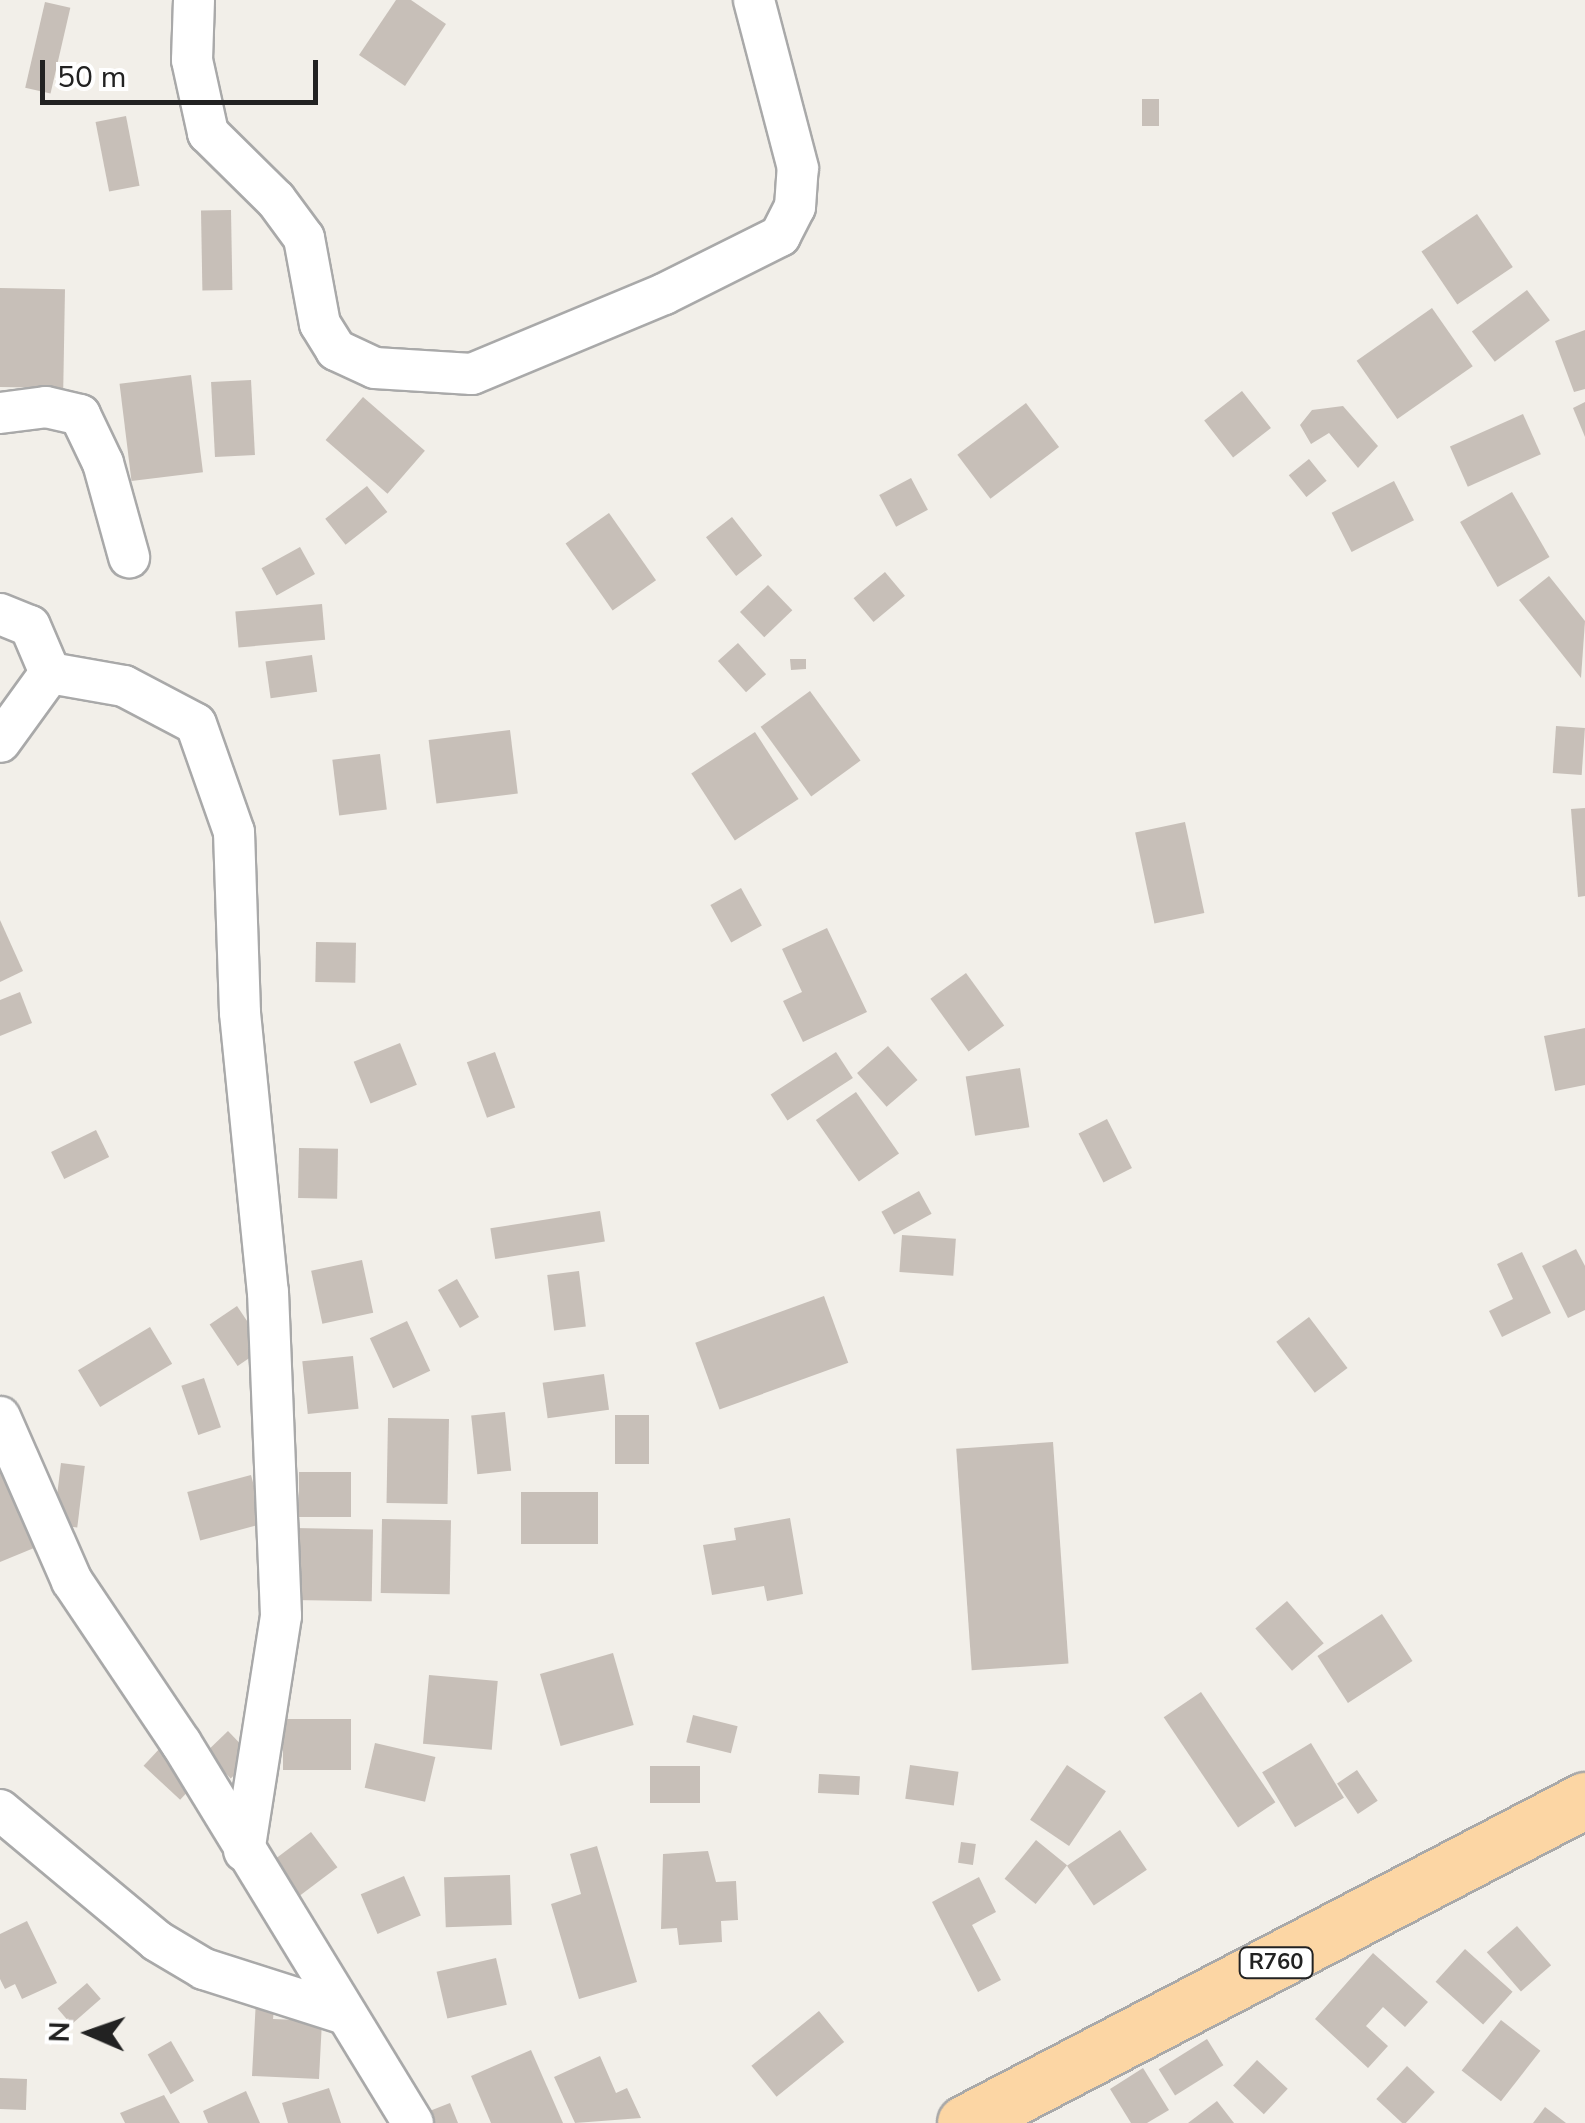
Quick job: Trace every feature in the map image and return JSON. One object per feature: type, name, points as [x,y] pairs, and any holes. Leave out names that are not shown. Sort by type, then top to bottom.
[{"type":"main road","name":"R760","points":[[965,2123],[1585,1800]]},
{"type":"street","points":[[194,0],[192,60],[208,134],[276,200],[304,238],[320,324],[336,350],[375,368],[472,374],[664,294],[780,236],[794,207],[798,168],[754,0]]},
{"type":"street","points":[[0,413],[46,406],[80,415],[103,463],[129,557]]},
{"type":"street","points":[[0,614],[30,626],[50,673]]},
{"type":"street","points":[[0,742],[50,673]]},
{"type":"street","points":[[50,673],[124,686],[196,724],[234,832],[240,1014],[268,1292],[281,1616],[244,1850]]},
{"type":"street","points":[[0,1417],[72,1580],[413,2123]]},
{"type":"street","points":[[0,1810],[157,1941],[204,1969],[342,2013]]},
{"type":"building","points":[[396,0],[411,0],[446,24],[405,86],[359,55]]},
{"type":"building","points":[[45,2],[70,8],[51,94],[25,88]]},
{"type":"building","points":[[1142,99],[1159,99],[1159,126],[1142,126]]},
{"type":"building","points":[[126,116],[140,186],[109,192],[96,122]]},
{"type":"building","points":[[231,210],[232,290],[202,291],[201,211]]},
{"type":"building","points":[[1477,214],[1513,267],[1457,305],[1421,251]]},
{"type":"building","points":[[0,288],[65,289],[63,388],[0,387]]},
{"type":"building","points":[[1527,290],[1550,320],[1495,362],[1472,332]]},
{"type":"building","points":[[1432,308],[1473,366],[1397,419],[1357,361]]},
{"type":"building","points":[[1585,330],[1585,389],[1574,392],[1555,341]]},
{"type":"building","points":[[191,375],[203,472],[131,481],[120,384]]},
{"type":"building","points":[[251,380],[255,455],[215,457],[211,382]]},
{"type":"building","points":[[1242,391],[1271,428],[1233,458],[1204,421]]},
{"type":"building","points":[[363,397],[425,451],[387,494],[326,440]]},
{"type":"building","points":[[1585,402],[1585,437],[1573,408]]},
{"type":"building","points":[[1026,403],[1059,447],[990,499],[957,455]]},
{"type":"building","points":[[1343,406],[1378,446],[1358,468],[1329,433],[1311,444],[1300,425],[1312,410]]},
{"type":"building","points":[[1523,414],[1541,454],[1468,487],[1450,447]]},
{"type":"building","points":[[1309,459],[1327,481],[1306,497],[1289,475]]},
{"type":"building","points":[[911,478],[928,510],[896,527],[879,495]]},
{"type":"building","points":[[1394,481],[1414,520],[1352,552],[1332,513]]},
{"type":"building","points":[[367,486],[387,512],[346,545],[325,519]]},
{"type":"building","points":[[1512,492],[1550,557],[1498,587],[1460,522]]},
{"type":"building","points":[[609,513],[656,580],[613,611],[566,543]]},
{"type":"building","points":[[732,517],[762,556],[736,576],[706,537]]},
{"type":"building","points":[[300,547],[315,574],[277,595],[262,568]]},
{"type":"building","points":[[885,572],[905,596],[874,622],[854,598]]},
{"type":"building","points":[[1549,576],[1585,621],[1581,678],[1519,600]]},
{"type":"building","points":[[768,585],[792,610],[764,637],[740,612]]},
{"type":"building","points":[[322,604],[325,640],[238,647],[235,612]]},
{"type":"building","points":[[738,643],[766,674],[746,692],[718,661]]},
{"type":"building","points":[[312,655],[317,692],[271,698],[265,662]]},
{"type":"building","points":[[790,659],[806,659],[806,669],[791,670]]},
{"type":"building","points":[[810,691],[861,761],[811,796],[761,727]]},
{"type":"building","points":[[1556,726],[1585,728],[1582,775],[1553,773]]},
{"type":"building","points":[[510,730],[518,794],[436,804],[429,740]]},
{"type":"building","points":[[755,732],[799,799],[735,840],[691,773]]},
{"type":"building","points":[[380,754],[387,810],[339,815],[332,760]]},
{"type":"building","points":[[1585,808],[1585,896],[1578,897],[1571,809]]},
{"type":"building","points":[[1185,822],[1204,913],[1154,924],[1135,833]]},
{"type":"building","points":[[741,888],[762,926],[731,943],[710,905]]},
{"type":"building","points":[[0,920],[23,971],[0,982]]},
{"type":"building","points":[[827,928],[867,1012],[803,1042],[783,1001],[802,992],[782,949]]},
{"type":"building","points":[[316,942],[356,943],[355,983],[315,982]]},
{"type":"building","points":[[966,973],[1004,1026],[969,1051],[930,999]]},
{"type":"building","points":[[20,992],[32,1023],[0,1036],[0,1000]]},
{"type":"building","points":[[1585,1028],[1585,1085],[1555,1091],[1544,1036]]},
{"type":"building","points":[[400,1043],[417,1085],[370,1103],[354,1062]]},
{"type":"building","points":[[888,1046],[918,1080],[887,1107],[857,1073]]},
{"type":"building","points":[[495,1052],[515,1107],[487,1118],[467,1062]]},
{"type":"building","points":[[836,1052],[853,1078],[787,1120],[771,1094]]},
{"type":"building","points":[[1020,1068],[1029,1127],[975,1136],[966,1077]]},
{"type":"building","points":[[856,1092],[899,1153],[859,1182],[816,1120]]},
{"type":"building","points":[[1107,1119],[1132,1168],[1103,1183],[1078,1134]]},
{"type":"building","points":[[96,1130],[109,1157],[64,1179],[51,1152]]},
{"type":"building","points":[[299,1148],[338,1149],[337,1199],[298,1198]]},
{"type":"building","points":[[919,1191],[932,1214],[894,1235],[881,1212]]},
{"type":"building","points":[[600,1211],[605,1242],[495,1259],[490,1228]]},
{"type":"building","points":[[902,1235],[956,1239],[953,1276],[899,1272]]},
{"type":"building","points":[[1576,1249],[1585,1266],[1585,1310],[1568,1318],[1542,1266]]},
{"type":"building","points":[[1522,1252],[1551,1313],[1502,1337],[1489,1311],[1513,1299],[1497,1264]]},
{"type":"building","points":[[362,1260],[373,1313],[322,1324],[311,1271]]},
{"type":"building","points":[[579,1271],[586,1327],[554,1330],[547,1275]]},
{"type":"building","points":[[457,1279],[479,1317],[460,1328],[438,1290]]},
{"type":"building","points":[[824,1296],[848,1363],[720,1410],[695,1343]]},
{"type":"building","points":[[237,1306],[265,1347],[238,1366],[210,1324]]},
{"type":"building","points":[[1309,1317],[1348,1368],[1315,1393],[1276,1342]]},
{"type":"building","points":[[407,1321],[430,1371],[393,1388],[370,1338]]},
{"type":"building","points":[[150,1327],[172,1364],[100,1407],[78,1370]]},
{"type":"building","points":[[353,1356],[359,1409],[308,1414],[302,1361]]},
{"type":"building","points":[[604,1374],[609,1410],[548,1418],[543,1383]]},
{"type":"building","points":[[204,1378],[221,1427],[198,1435],[181,1386]]},
{"type":"building","points":[[505,1412],[511,1471],[477,1474],[471,1416]]},
{"type":"building","points":[[615,1415],[649,1415],[649,1464],[615,1464]]},
{"type":"building","points":[[388,1418],[449,1419],[448,1504],[387,1503]]},
{"type":"building","points":[[1053,1442],[1068,1663],[972,1670],[956,1449]]},
{"type":"building","points":[[0,1463],[34,1548],[0,1562]]},
{"type":"building","points":[[61,1463],[85,1466],[77,1527],[53,1525]]},
{"type":"building","points":[[299,1472],[351,1472],[351,1517],[299,1517]]},
{"type":"building","points":[[251,1475],[264,1523],[200,1540],[187,1492]]},
{"type":"building","points":[[521,1492],[598,1492],[598,1544],[521,1544]]},
{"type":"building","points":[[790,1518],[803,1594],[767,1601],[764,1586],[712,1595],[703,1545],[736,1540],[734,1528]]},
{"type":"building","points":[[382,1519],[451,1520],[450,1594],[381,1593]]},
{"type":"building","points":[[294,1528],[373,1529],[372,1601],[293,1600]]},
{"type":"building","points":[[1287,1601],[1324,1643],[1292,1671],[1255,1629]]},
{"type":"building","points":[[1382,1614],[1412,1661],[1348,1703],[1317,1656]]},
{"type":"building","points":[[613,1653],[634,1725],[561,1746],[540,1674]]},
{"type":"building","points":[[429,1675],[498,1681],[492,1750],[423,1744]]},
{"type":"building","points":[[1201,1692],[1275,1802],[1238,1827],[1164,1717]]},
{"type":"building","points":[[693,1715],[738,1726],[731,1753],[686,1742]]},
{"type":"building","points":[[283,1719],[351,1719],[351,1770],[283,1770]]},
{"type":"building","points":[[228,1731],[253,1757],[231,1778],[206,1753]]},
{"type":"building","points":[[375,1743],[435,1757],[425,1802],[365,1788]]},
{"type":"building","points":[[1311,1743],[1344,1798],[1295,1827],[1262,1772]]},
{"type":"building","points":[[162,1746],[199,1780],[180,1800],[144,1766]]},
{"type":"building","points":[[910,1765],[959,1772],[954,1805],[905,1799]]},
{"type":"building","points":[[1067,1765],[1106,1791],[1069,1846],[1030,1820]]},
{"type":"building","points":[[650,1766],[700,1766],[700,1803],[650,1803]]},
{"type":"building","points":[[1357,1770],[1378,1801],[1358,1814],[1337,1783]]},
{"type":"building","points":[[819,1774],[860,1776],[859,1795],[818,1793]]},
{"type":"building","points":[[1120,1830],[1147,1870],[1094,1906],[1067,1866]]},
{"type":"building","points":[[311,1832],[337,1867],[294,1900],[268,1864]]},
{"type":"building","points":[[1036,1840],[1067,1865],[1036,1904],[1005,1879]]},
{"type":"building","points":[[961,1842],[976,1844],[973,1865],[958,1863]]},
{"type":"building","points":[[597,1846],[637,1982],[579,1999],[551,1904],[581,1894],[570,1854]]},
{"type":"building","points":[[708,1851],[716,1882],[736,1881],[738,1920],[721,1921],[722,1942],[679,1945],[677,1928],[661,1929],[663,1854]]},
{"type":"building","points":[[510,1875],[512,1925],[446,1927],[444,1877]]},
{"type":"building","points":[[404,1876],[421,1916],[378,1934],[361,1894]]},
{"type":"building","points":[[979,1877],[996,1912],[972,1925],[1001,1980],[978,1992],[932,1902]]},
{"type":"building","points":[[27,1921],[57,1983],[22,1999],[15,1984],[5,1989],[0,1979],[0,1934]]},
{"type":"building","points":[[1517,1926],[1551,1965],[1521,1991],[1487,1952]]},
{"type":"building","points":[[1465,1949],[1513,1992],[1483,2025],[1436,1982]]},
{"type":"building","points":[[1373,1953],[1428,2002],[1405,2027],[1383,2007],[1366,2026],[1388,2046],[1368,2068],[1315,2019]]},
{"type":"building","points":[[496,1958],[507,2005],[447,2018],[437,1972]]},
{"type":"building","points":[[87,1983],[101,1999],[71,2024],[58,2009]]},
{"type":"building","points":[[256,1999],[275,2000],[273,2019],[322,2021],[319,2079],[252,2076]]},
{"type":"building","points":[[819,2011],[844,2042],[777,2097],[751,2066]]},
{"type":"building","points":[[1501,2020],[1540,2051],[1501,2101],[1462,2070]]},
{"type":"building","points":[[1207,2039],[1223,2065],[1175,2095],[1159,2069]]},
{"type":"building","points":[[171,2041],[194,2081],[171,2094],[148,2054]]},
{"type":"building","points":[[531,2050],[563,2123],[491,2123],[471,2076]]},
{"type":"building","points":[[600,2056],[616,2093],[627,2088],[641,2118],[575,2123],[554,2077]]},
{"type":"building","points":[[1257,2060],[1288,2089],[1264,2114],[1233,2086]]},
{"type":"building","points":[[1407,2066],[1435,2092],[1406,2123],[1376,2099]]},
{"type":"building","points":[[1143,2068],[1169,2110],[1147,2123],[1131,2123],[1110,2089]]},
{"type":"building","points":[[0,2078],[27,2079],[26,2110],[0,2109]]},
{"type":"building","points":[[329,2088],[341,2123],[288,2123],[282,2103]]},
{"type":"building","points":[[246,2091],[260,2123],[208,2123],[203,2111]]},
{"type":"building","points":[[164,2095],[180,2123],[125,2123],[120,2113]]},
{"type":"building","points":[[1217,2101],[1234,2123],[1188,2123]]},
{"type":"building","points":[[450,2103],[458,2123],[431,2123],[427,2112]]},
{"type":"building","points":[[1545,2107],[1566,2123],[1533,2123]]}]
